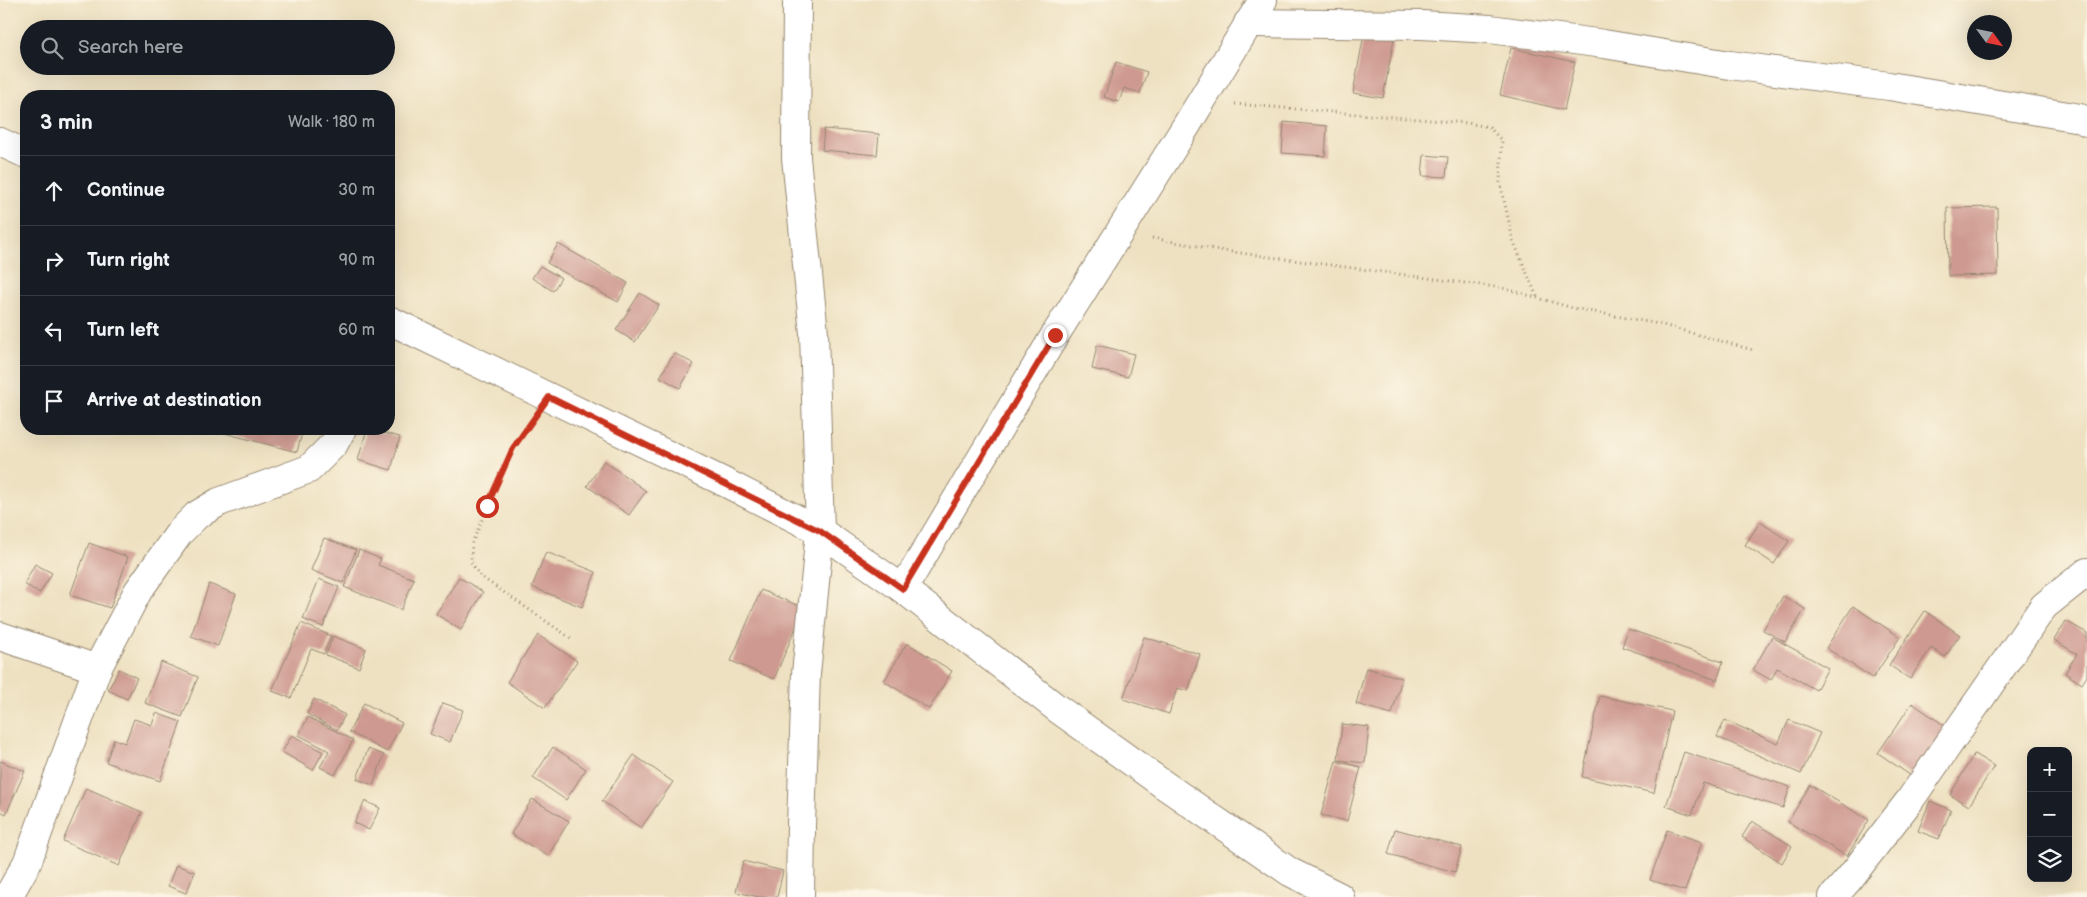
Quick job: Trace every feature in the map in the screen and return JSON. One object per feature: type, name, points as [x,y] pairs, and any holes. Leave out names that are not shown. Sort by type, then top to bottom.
[{"type":"street","points":[[797,0],[796,158],[814,333],[820,531],[806,674],[800,897]]},
{"type":"street","points":[[903,589],[1055,335],[1263,0]]},
{"type":"street","points":[[1248,23],[1422,25],[1490,29],[1596,43],[1730,65],[1889,86],[2080,118],[2087,122]]},
{"type":"street","points":[[0,142],[20,151]]},
{"type":"street","points":[[395,323],[820,531],[903,589],[1058,709],[1160,782],[1290,872],[1340,897]]},
{"type":"street","points":[[4,897],[10,893],[27,863],[96,669],[138,591],[180,532],[197,514],[219,502],[309,469],[334,444],[339,435]]},
{"type":"street","points":[[1845,891],[2044,606],[2087,572]]},
{"type":"street","points":[[0,636],[96,669]]},
{"type":"path","points":[[1200,103],[1249,105],[1388,118],[1443,120],[1489,127],[1497,133],[1502,141],[1503,153],[1500,182],[1512,240],[1538,298]]},
{"type":"path","points":[[1120,232],[1225,251],[1503,288],[1573,308],[1659,324],[1753,350]]},
{"type":"path","points":[[549,397],[513,448],[472,543],[471,562],[480,576],[572,639]]},
{"type":"building","points":[[1364,34],[1394,39],[1383,98],[1353,93]]},
{"type":"building","points":[[1511,48],[1575,62],[1564,110],[1500,95]]},
{"type":"building","points":[[1116,62],[1147,72],[1140,93],[1124,88],[1119,102],[1104,97]]},
{"type":"building","points":[[1284,122],[1327,126],[1325,156],[1282,153]]},
{"type":"building","points":[[824,129],[879,134],[877,155],[822,150]]},
{"type":"building","points":[[1424,155],[1448,157],[1446,177],[1422,176]]},
{"type":"building","points":[[1997,207],[1998,275],[1948,276],[1947,208]]},
{"type":"building","points":[[558,244],[628,283],[618,302],[547,263]]},
{"type":"building","points":[[540,266],[561,278],[553,291],[532,278]]},
{"type":"building","points":[[640,293],[659,305],[635,342],[616,330]]},
{"type":"building","points":[[1097,345],[1134,354],[1128,377],[1092,369]]},
{"type":"building","points":[[674,353],[694,364],[680,388],[660,377]]},
{"type":"building","points":[[232,435],[301,435],[297,452]]},
{"type":"building","points":[[365,435],[392,435],[400,437],[391,470],[358,460]]},
{"type":"building","points":[[604,461],[646,491],[629,515],[587,486]]},
{"type":"building","points":[[1760,522],[1789,541],[1774,564],[1745,545]]},
{"type":"building","points":[[324,538],[356,550],[343,583],[311,570]]},
{"type":"building","points":[[89,543],[128,557],[110,608],[70,595]]},
{"type":"building","points":[[359,550],[381,559],[378,565],[414,579],[401,610],[344,587]]},
{"type":"building","points":[[546,552],[596,572],[582,607],[532,587]]},
{"type":"building","points":[[35,564],[52,573],[40,593],[24,584]]},
{"type":"building","points":[[459,577],[483,592],[461,630],[436,614]]},
{"type":"building","points":[[319,579],[339,587],[323,627],[303,619]]},
{"type":"building","points":[[209,584],[236,594],[218,646],[191,636]]},
{"type":"building","points":[[761,590],[804,608],[774,679],[731,661]]},
{"type":"building","points":[[1783,596],[1805,609],[1785,642],[1763,630]]},
{"type":"building","points":[[1853,606],[1900,637],[1873,678],[1826,648]]},
{"type":"building","points":[[1925,611],[1960,635],[1945,657],[1931,648],[1910,679],[1889,665]]},
{"type":"building","points":[[2066,621],[2087,633],[2087,676],[2082,684],[2065,673],[2077,654],[2054,640]]},
{"type":"building","points":[[301,623],[331,636],[324,654],[311,649],[291,698],[272,691]]},
{"type":"building","points":[[1628,629],[1723,662],[1717,680],[1622,647]]},
{"type":"building","points":[[538,635],[577,661],[545,708],[507,682]]},
{"type":"building","points":[[333,636],[366,649],[359,668],[326,655]]},
{"type":"building","points":[[1144,637],[1200,654],[1188,691],[1177,688],[1169,714],[1123,699]]},
{"type":"building","points":[[1772,637],[1828,668],[1816,690],[1777,668],[1771,680],[1753,670]]},
{"type":"building","points":[[907,643],[952,671],[929,709],[884,681]]},
{"type":"building","points":[[161,662],[198,677],[182,717],[145,703]]},
{"type":"building","points":[[1366,668],[1402,678],[1392,714],[1356,704]]},
{"type":"building","points":[[119,669],[137,678],[127,699],[108,690]]},
{"type":"building","points":[[1600,696],[1672,711],[1654,793],[1582,777]]},
{"type":"building","points":[[314,699],[345,715],[337,730],[307,714]]},
{"type":"building","points":[[364,703],[402,723],[387,752],[349,732]]},
{"type":"building","points":[[443,703],[463,710],[450,742],[430,734]]},
{"type":"building","points":[[1912,703],[1951,730],[1917,780],[1878,753]]},
{"type":"building","points":[[156,713],[181,722],[160,781],[106,762],[114,739],[125,743],[134,719],[152,725]]},
{"type":"building","points":[[308,717],[353,740],[335,775],[320,767],[329,751],[299,735]]},
{"type":"building","points":[[1725,720],[1778,744],[1789,720],[1820,733],[1801,774],[1717,737]]},
{"type":"building","points":[[1342,724],[1369,727],[1365,763],[1338,760]]},
{"type":"building","points":[[292,735],[323,752],[313,770],[282,752]]},
{"type":"building","points":[[553,747],[586,769],[566,800],[533,778]]},
{"type":"building","points":[[368,749],[384,755],[373,785],[357,779]]},
{"type":"building","points":[[1684,752],[1790,787],[1783,808],[1703,783],[1692,815],[1666,806]]},
{"type":"building","points":[[1974,754],[1994,766],[1969,806],[1950,795]]},
{"type":"building","points":[[634,755],[673,782],[641,828],[602,801]]},
{"type":"building","points":[[0,761],[25,771],[6,814],[0,811]]},
{"type":"building","points":[[1336,761],[1361,767],[1347,821],[1321,815]]},
{"type":"building","points":[[1810,785],[1869,820],[1847,856],[1788,822]]},
{"type":"building","points":[[86,788],[142,812],[119,866],[63,841]]},
{"type":"building","points":[[532,799],[569,821],[548,856],[511,834]]},
{"type":"building","points":[[365,801],[380,808],[369,830],[354,823]]},
{"type":"building","points":[[1930,801],[1951,810],[1939,839],[1918,831]]},
{"type":"building","points":[[1752,821],[1792,846],[1782,863],[1742,837]]},
{"type":"building","points":[[1395,829],[1462,847],[1455,872],[1388,854]]},
{"type":"building","points":[[1667,830],[1702,842],[1685,891],[1650,880]]},
{"type":"building","points":[[743,861],[783,871],[777,897],[759,897],[736,892]]},
{"type":"building","points":[[176,865],[195,872],[186,893],[168,886]]},
{"type":"route","points":[[487,506],[513,448],[549,397],[820,531],[903,589],[1055,335]]}]
